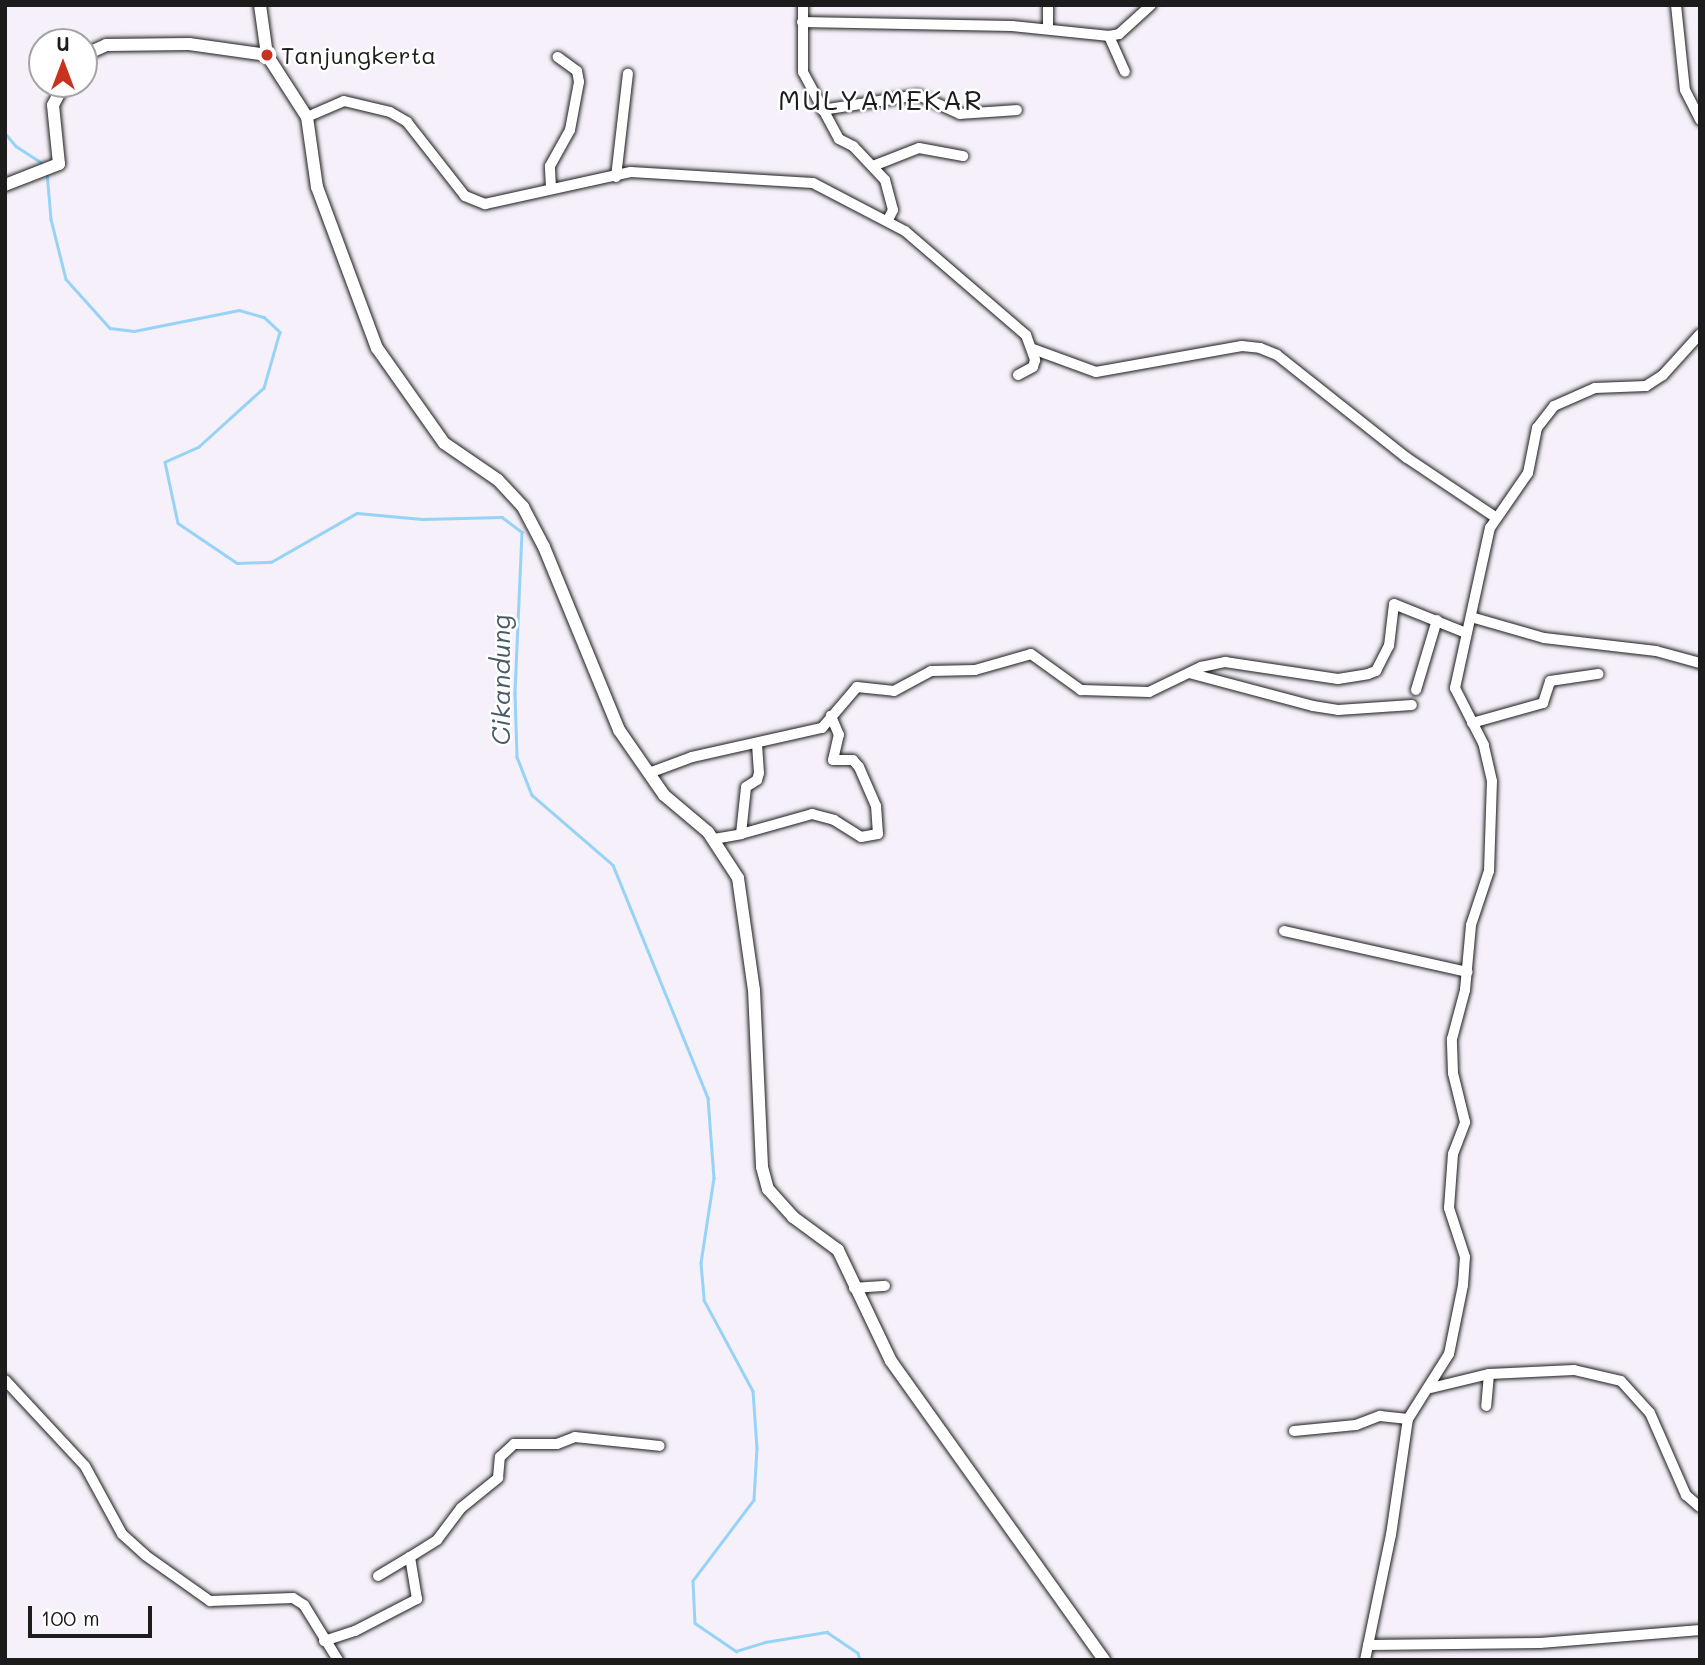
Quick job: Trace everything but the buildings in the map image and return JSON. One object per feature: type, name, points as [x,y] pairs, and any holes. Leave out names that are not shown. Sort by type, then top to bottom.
[{"type":"street","points":[[260,5],[267,55],[307,117],[317,187],[377,348],[444,443],[498,480],[523,507],[544,547],[606,706],[670,803],[714,839],[738,878],[744,904],[765,1183],[776,1202],[838,1250],[882,1346],[1104,1660]]},
{"type":"street","points":[[803,5],[803,72],[839,139],[853,146],[873,166],[892,197],[893,210],[888,220]]},
{"type":"street","points":[[1048,5],[1048,29]]},
{"type":"street","points":[[802,22],[1048,29],[1109,36],[1119,34],[1151,5]]},
{"type":"street","points":[[1676,5],[1685,90],[1700,120]]},
{"type":"street","points":[[1109,36],[1125,72]]},
{"type":"street","points":[[98,49],[106,46],[188,44],[267,55]]},
{"type":"street","points":[[551,188],[551,166],[570,130],[579,82],[577,71],[558,57]]},
{"type":"street","points":[[616,177],[628,74]]},
{"type":"street","points":[[822,110],[918,95],[960,114],[1017,110]]},
{"type":"street","points":[[5,185],[54,169],[60,147],[53,105],[57,98]]},
{"type":"street","points":[[307,117],[344,101],[368,103],[390,112],[407,122],[474,202],[496,203],[551,188],[642,172],[791,178],[813,183],[888,220],[984,297],[1026,335],[1033,349],[1033,367],[1018,375]]},
{"type":"street","points":[[873,166],[919,148],[962,156]]},
{"type":"street","points":[[1365,1660],[1391,1535],[1408,1419],[1414,1404],[1431,1388],[1449,1354],[1463,1285],[1465,1257],[1451,1222],[1450,1193],[1453,1154],[1465,1122],[1452,1073],[1452,1038],[1467,972],[1468,938],[1489,870],[1492,823],[1491,768],[1455,688],[1495,517],[1528,473],[1537,428],[1554,406],[1595,388],[1646,386],[1663,375],[1700,334]]},
{"type":"street","points":[[1033,349],[1096,372],[1241,346],[1260,348],[1277,355],[1407,458],[1495,517]]},
{"type":"street","points":[[649,773],[692,757],[822,727],[857,687],[894,691],[932,671],[975,670],[1031,654],[1075,688],[1090,691],[1149,692],[1188,673],[1225,663],[1354,678],[1376,671],[1384,661],[1392,604],[1466,633]]},
{"type":"street","points":[[1471,617],[1544,638],[1656,651],[1700,663]]},
{"type":"street","points":[[1416,690],[1437,620]]},
{"type":"street","points":[[1188,673],[1313,706],[1338,710],[1412,705]]},
{"type":"street","points":[[1472,723],[1543,703],[1550,681],[1598,674]]},
{"type":"street","points":[[714,839],[812,814],[834,820],[861,837],[878,834],[876,806],[859,767],[850,759],[837,763],[833,760],[839,735],[831,716]]},
{"type":"street","points":[[741,834],[747,785],[757,780],[759,773],[757,743]]},
{"type":"street","points":[[1284,931],[1467,972]]},
{"type":"street","points":[[854,1287],[885,1286]]},
{"type":"street","points":[[1431,1388],[1489,1374],[1574,1370],[1621,1381],[1650,1413],[1686,1495],[1700,1507]]},
{"type":"street","points":[[1486,1406],[1489,1374]]},
{"type":"street","points":[[5,1380],[85,1466],[122,1534],[145,1555],[210,1601],[293,1598],[304,1605],[338,1660]]},
{"type":"street","points":[[1294,1431],[1356,1425],[1380,1416],[1408,1419]]},
{"type":"street","points":[[378,1576],[437,1540],[461,1508],[498,1478],[500,1457],[514,1444],[557,1444],[575,1437],[660,1446]]},
{"type":"street","points":[[324,1641],[355,1631],[417,1598],[410,1557]]},
{"type":"street","points":[[1368,1644],[1540,1643],[1700,1630]]},
{"type":"waterway","name":"Cikandung","points":[[5,133],[16,146],[47,166]]},
{"type":"waterway","name":"Cikandung","points":[[47,172],[51,219],[66,279],[110,328],[134,331],[239,310],[264,317],[280,332],[264,388],[199,447],[165,462],[178,523],[237,563],[271,562],[357,513],[422,519],[502,517],[522,532],[515,693],[517,757],[532,795],[613,865],[708,1098],[714,1178],[701,1263],[704,1300],[753,1391],[757,1448],[754,1500],[693,1581],[695,1623],[736,1651],[765,1642],[827,1632],[858,1653],[860,1660]]},
{"type":"place","name":"Tanjungkerta","points":[[267,55]]},
{"type":"district","name":"MULYAMEKAR","points":[[881,99]]}]
